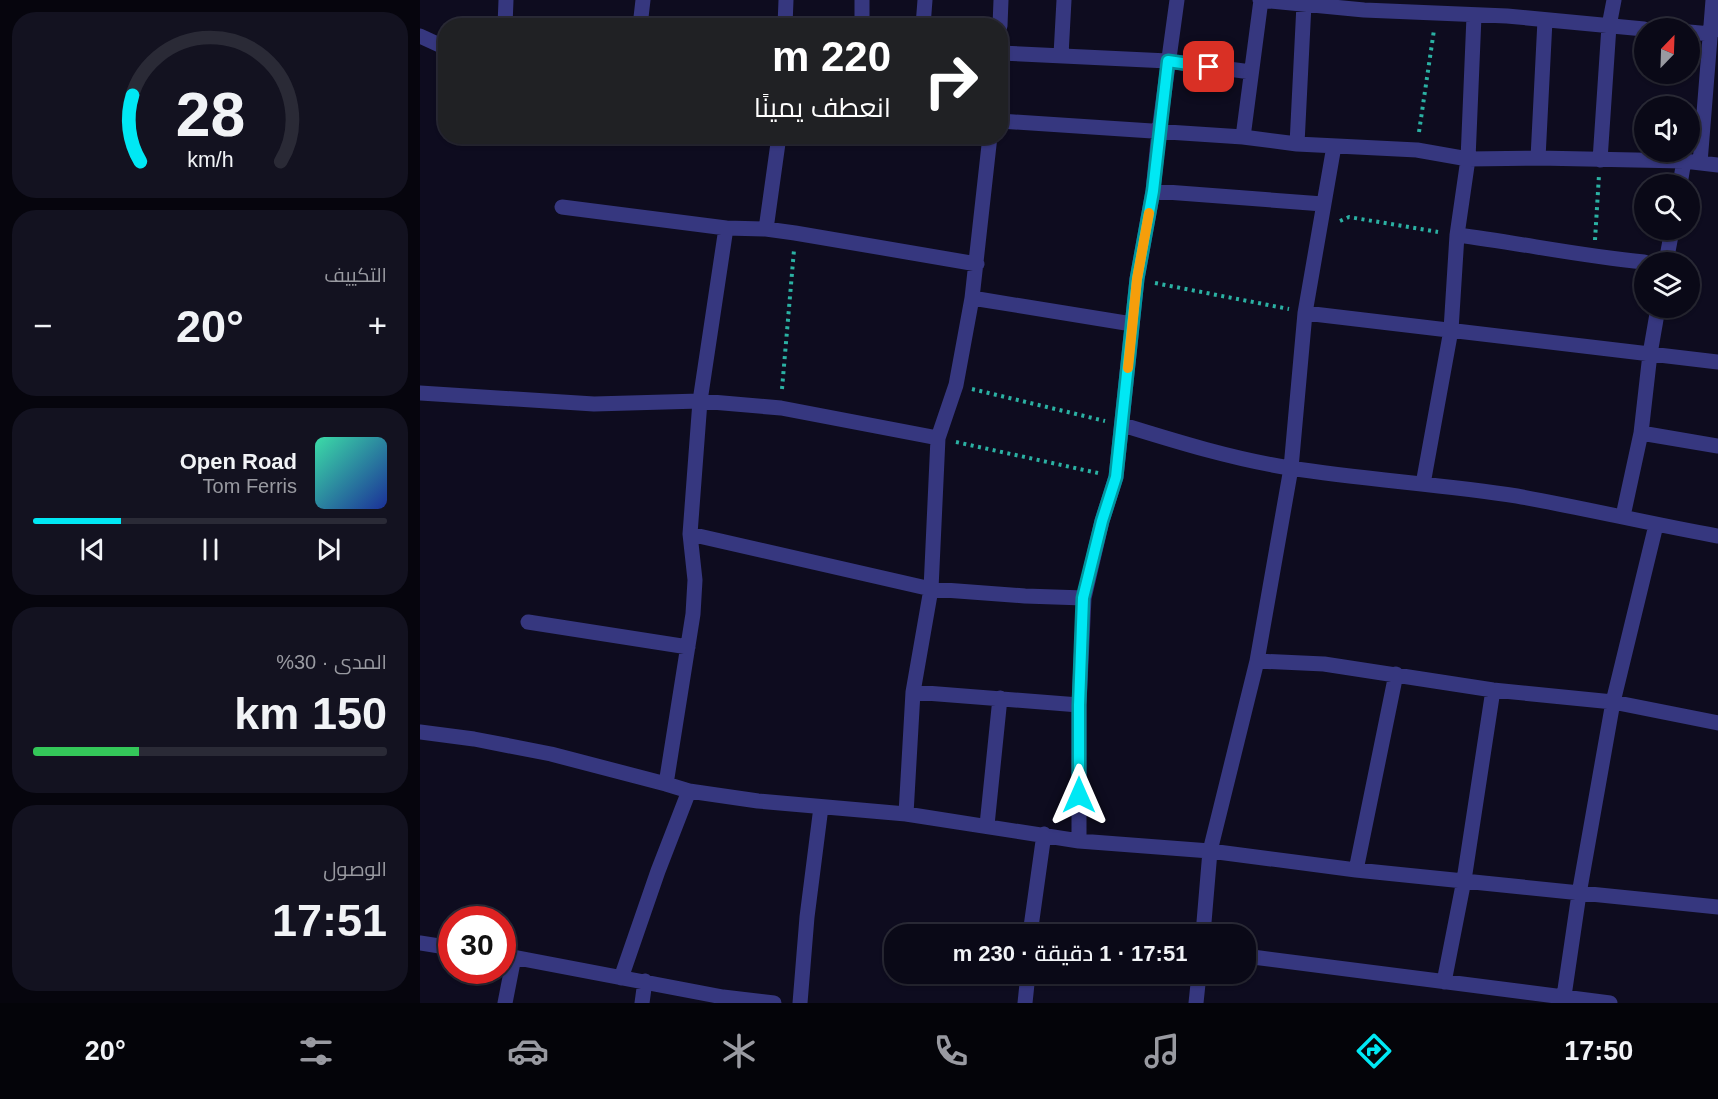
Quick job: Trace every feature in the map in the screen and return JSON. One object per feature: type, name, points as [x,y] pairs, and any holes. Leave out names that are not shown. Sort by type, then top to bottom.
[{"type":"street","points":[[505,18],[506,0]]},
{"type":"street","points":[[641,18],[643,0]]},
{"type":"street","points":[[785,18],[786,0]]},
{"type":"street","points":[[862,0],[862,18]]},
{"type":"street","points":[[924,18],[925,0]]},
{"type":"street","points":[[1000,18],[1001,0]]},
{"type":"street","points":[[1061,55],[1064,0]]},
{"type":"street","points":[[1079,841],[1079,705],[1083,598],[1102,521],[1116,477],[1137,279],[1153,191],[1177,0]]},
{"type":"street","points":[[1243,137],[1260,0],[1304,4],[1437,7],[1474,15],[1634,27]]},
{"type":"street","points":[[1507,16],[1508,0]]},
{"type":"street","points":[[1600,160],[1609,26],[1614,0]]},
{"type":"street","points":[[1700,163],[1713,0]]},
{"type":"street","points":[[1297,144],[1304,4]]},
{"type":"street","points":[[1423,484],[1451,330],[1457,235],[1468,159],[1474,15]]},
{"type":"street","points":[[1538,158],[1545,20]]},
{"type":"street","points":[[1700,33],[1711,34]]},
{"type":"street","points":[[420,36],[438,44]]},
{"type":"street","points":[[1008,54],[1168,61],[1251,72]]},
{"type":"street","points":[[1008,122],[1243,137],[1297,144],[1417,150],[1468,159],[1634,160]]},
{"type":"street","points":[[766,229],[778,144]]},
{"type":"street","points":[[906,814],[913,692],[931,589],[938,438],[956,385],[972,298],[989,144]]},
{"type":"street","points":[[1204,924],[1210,851],[1257,661],[1291,468],[1305,313],[1334,146]]},
{"type":"street","points":[[1692,162],[1718,165]]},
{"type":"street","points":[[1153,191],[1323,204]]},
{"type":"street","points":[[562,207],[726,228],[766,229],[977,264]]},
{"type":"street","points":[[666,784],[695,588],[690,534],[700,401],[726,228]]},
{"type":"street","points":[[1457,235],[1516,242],[1594,257],[1634,261]]},
{"type":"street","points":[[972,298],[1132,324]]},
{"type":"street","points":[[1305,313],[1718,362]]},
{"type":"street","points":[[1623,516],[1641,433],[1656,318]]},
{"type":"street","points":[[420,393],[594,404],[700,401],[781,408],[938,438]]},
{"type":"street","points":[[1123,425],[1231,457],[1291,468],[1515,496],[1718,536]]},
{"type":"street","points":[[1641,433],[1718,446]]},
{"type":"street","points":[[1564,996],[1579,894],[1613,702],[1656,525]]},
{"type":"street","points":[[690,534],[931,589],[1083,598]]},
{"type":"street","points":[[528,622],[688,646]]},
{"type":"street","points":[[1257,661],[1324,663],[1493,690],[1613,702],[1718,723]]},
{"type":"street","points":[[1356,870],[1396,674]]},
{"type":"street","points":[[1444,982],[1464,880],[1493,690]]},
{"type":"street","points":[[913,692],[1079,705]]},
{"type":"street","points":[[987,825],[1000,698]]},
{"type":"street","points":[[420,732],[474,739],[552,754],[689,791],[758,801],[906,814],[1079,841],[1210,851],[1356,870],[1718,907]]},
{"type":"street","points":[[621,978],[689,791]]},
{"type":"street","points":[[800,1003],[808,906],[821,807]]},
{"type":"street","points":[[1031,924],[1044,834]]},
{"type":"street","points":[[420,943],[438,946]]},
{"type":"street","points":[[1256,957],[1610,1003]]},
{"type":"street","points":[[516,958],[723,997],[774,1003]]},
{"type":"street","points":[[642,1003],[645,981]]},
{"type":"street","points":[[505,1003],[506,984]]},
{"type":"street","points":[[1025,1003],[1027,984]]},
{"type":"street","points":[[1196,1003],[1198,984]]},
{"type":"path","points":[[1417,150],[1437,7]]},
{"type":"path","points":[[1594,257],[1600,160]]},
{"type":"path","points":[[1318,233],[1349,217],[1457,235]]},
{"type":"path","points":[[781,408],[795,233]]},
{"type":"path","points":[[1137,279],[1305,313]]},
{"type":"path","points":[[956,385],[1123,425]]},
{"type":"path","points":[[938,438],[1116,477]]},
{"type":"slow traffic","points":[[1128,368],[1137,279],[1149,213]]},
{"type":"route","points":[[1079,795],[1079,705],[1083,598],[1102,521],[1116,477],[1137,279],[1153,191],[1168,61],[1209,67]]}]
